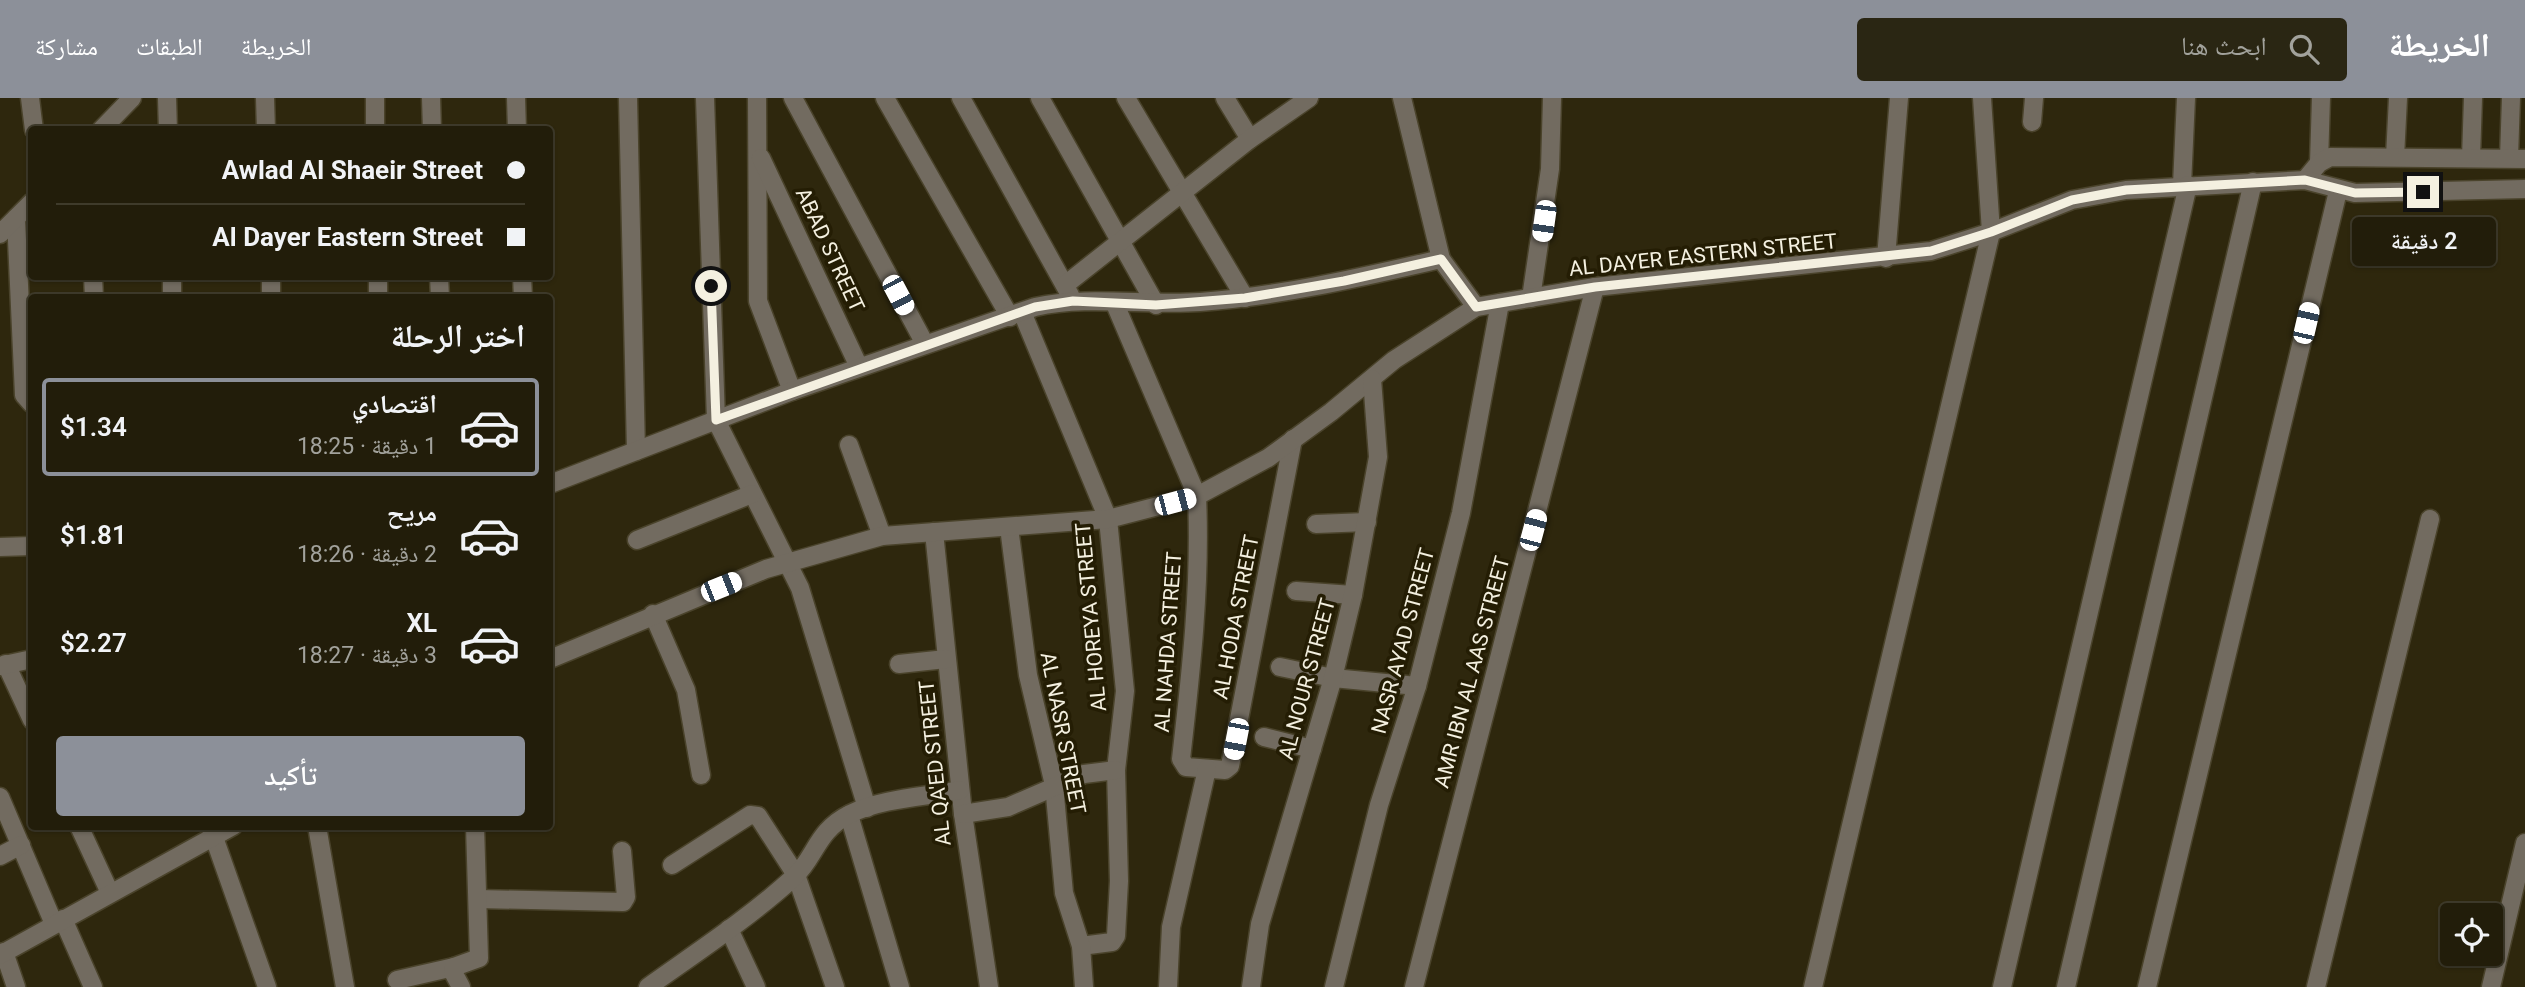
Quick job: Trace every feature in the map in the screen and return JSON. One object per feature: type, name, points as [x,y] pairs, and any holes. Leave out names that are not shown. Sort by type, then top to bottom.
[{"type":"street","points":[[30,98],[34,126]]},
{"type":"street","points":[[105,126],[132,98]]},
{"type":"street","points":[[167,98],[168,126]]},
{"type":"street","points":[[265,98],[266,126]]},
{"type":"street","points":[[374,98],[375,126]]},
{"type":"street","points":[[431,98],[432,126]]},
{"type":"street","points":[[516,98],[517,126]]},
{"type":"street","points":[[628,98],[636,451]]},
{"type":"street","points":[[705,98],[716,420],[800,588],[867,808]]},
{"type":"street","points":[[757,98],[758,301],[793,391]]},
{"type":"street","points":[[793,98],[925,344]]},
{"type":"street","name":"AL HOREYA STREET","points":[[885,98],[1016,315],[1108,519],[1125,691],[1116,770],[1119,881],[1116,936],[1112,942],[1081,946]]},
{"type":"street","points":[[961,98],[1069,293],[1115,304],[1156,305],[1245,298],[1344,281],[1441,259]]},
{"type":"street","points":[[1040,98],[1156,305]]},
{"type":"street","points":[[1126,98],[1245,298]]},
{"type":"street","points":[[1225,98],[1250,139]]},
{"type":"street","points":[[553,483],[793,391],[1016,315],[1069,293],[1120,242],[1181,192],[1309,98]]},
{"type":"street","points":[[1402,98],[1441,259],[1476,307]]},
{"type":"street","points":[[1531,298],[1550,169],[1552,98]]},
{"type":"street","points":[[1886,258],[1899,98]]},
{"type":"street","points":[[1812,987],[1991,232],[1982,98]]},
{"type":"street","points":[[2032,122],[2034,98]]},
{"type":"street","points":[[2002,987],[2185,185],[2186,98]]},
{"type":"street","points":[[2319,163],[2322,98]]},
{"type":"street","points":[[2395,157],[2398,98]]},
{"type":"street","points":[[2471,158],[2473,98]]},
{"type":"street","points":[[2305,180],[2319,163],[2336,156],[2517,159],[2511,98]]},
{"type":"street","name":"ABAD STREET","points":[[758,153],[859,367]]},
{"type":"street","name":"AL DAYER EASTERN STREET","points":[[553,658],[653,614],[787,563],[882,536],[1108,519],[1197,496],[1251,469],[1373,379],[1394,359],[1476,307],[1595,287],[1886,258],[1931,251],[1991,232],[2072,200],[2099,193],[2185,185],[2305,180],[2338,191],[2372,194],[2525,189]]},
{"type":"street","points":[[2066,987],[2253,182]]},
{"type":"street","points":[[2147,987],[2338,191]]},
{"type":"street","points":[[0,234],[28,206]]},
{"type":"street","points":[[16,218],[26,328],[24,394],[28,399]]},
{"type":"street","name":"AMR IBN AL AAS STREET","points":[[1414,987],[1595,287]]},
{"type":"street","name":"NASR AYAD STREET","points":[[1334,987],[1379,805],[1417,686],[1461,513],[1500,303]]},
{"type":"street","name":"AL NAHDA STREET","points":[[1115,304],[1197,496],[1199,530],[1191,674],[1181,759],[1186,767],[1207,769]]},
{"type":"street","name":"AL NOUR STREET","points":[[1251,987],[1260,924],[1333,678],[1353,595],[1378,457],[1373,379]]},
{"type":"street","name":"AL HODA STREET","points":[[1207,769],[1225,770],[1230,766],[1293,439]]},
{"type":"street","points":[[849,445],[882,536]]},
{"type":"street","points":[[637,540],[752,494]]},
{"type":"street","points":[[2316,987],[2430,519]]},
{"type":"street","points":[[1316,524],[1367,523]]},
{"type":"street","name":"AL NASR STREET","points":[[1009,527],[1028,675],[1054,785],[1064,893],[1081,946],[1084,987]]},
{"type":"street","name":"AL QA'ED STREET","points":[[934,532],[960,790],[989,987]]},
{"type":"street","points":[[0,547],[28,546]]},
{"type":"street","points":[[1296,591],[1353,595]]},
{"type":"street","points":[[653,614],[686,690],[701,775]]},
{"type":"street","points":[[899,664],[946,659]]},
{"type":"street","points":[[28,660],[3,665],[28,712]]},
{"type":"street","points":[[1280,667],[1333,678],[1417,686]]},
{"type":"street","points":[[1264,737],[1312,749]]},
{"type":"street","points":[[1168,987],[1171,927],[1207,769]]},
{"type":"street","points":[[963,814],[1008,807],[1054,785],[1093,772],[1116,770]]},
{"type":"street","points":[[648,987],[729,929],[796,875],[819,840],[849,815],[867,808],[960,790]]},
{"type":"street","points":[[0,797],[21,845],[93,987]]},
{"type":"street","points":[[672,865],[755,814],[796,875],[835,987]]},
{"type":"street","points":[[849,815],[900,987]]},
{"type":"street","points":[[81,830],[110,893]]},
{"type":"street","points":[[318,830],[345,987]]},
{"type":"street","points":[[397,980],[454,967],[479,958],[475,830]]},
{"type":"street","points":[[16,987],[2,953],[110,893],[212,831],[267,987]]},
{"type":"street","points":[[2491,987],[2525,844]]},
{"type":"street","points":[[0,856],[21,845]]},
{"type":"street","points":[[478,899],[623,902],[626,897],[622,851]]},
{"type":"street","points":[[729,929],[756,987]]},
{"type":"street","points":[[454,967],[453,972],[461,987]]},
{"type":"route","points":[[711,286],[716,420],[925,344],[1054,303],[1094,301],[1156,305],[1245,298],[1344,281],[1441,259],[1476,307],[1595,287],[1886,258],[1931,251],[1962,243],[2046,209],[2099,193],[2182,185],[2305,180],[2338,191],[2355,193],[2423,192]]}]
